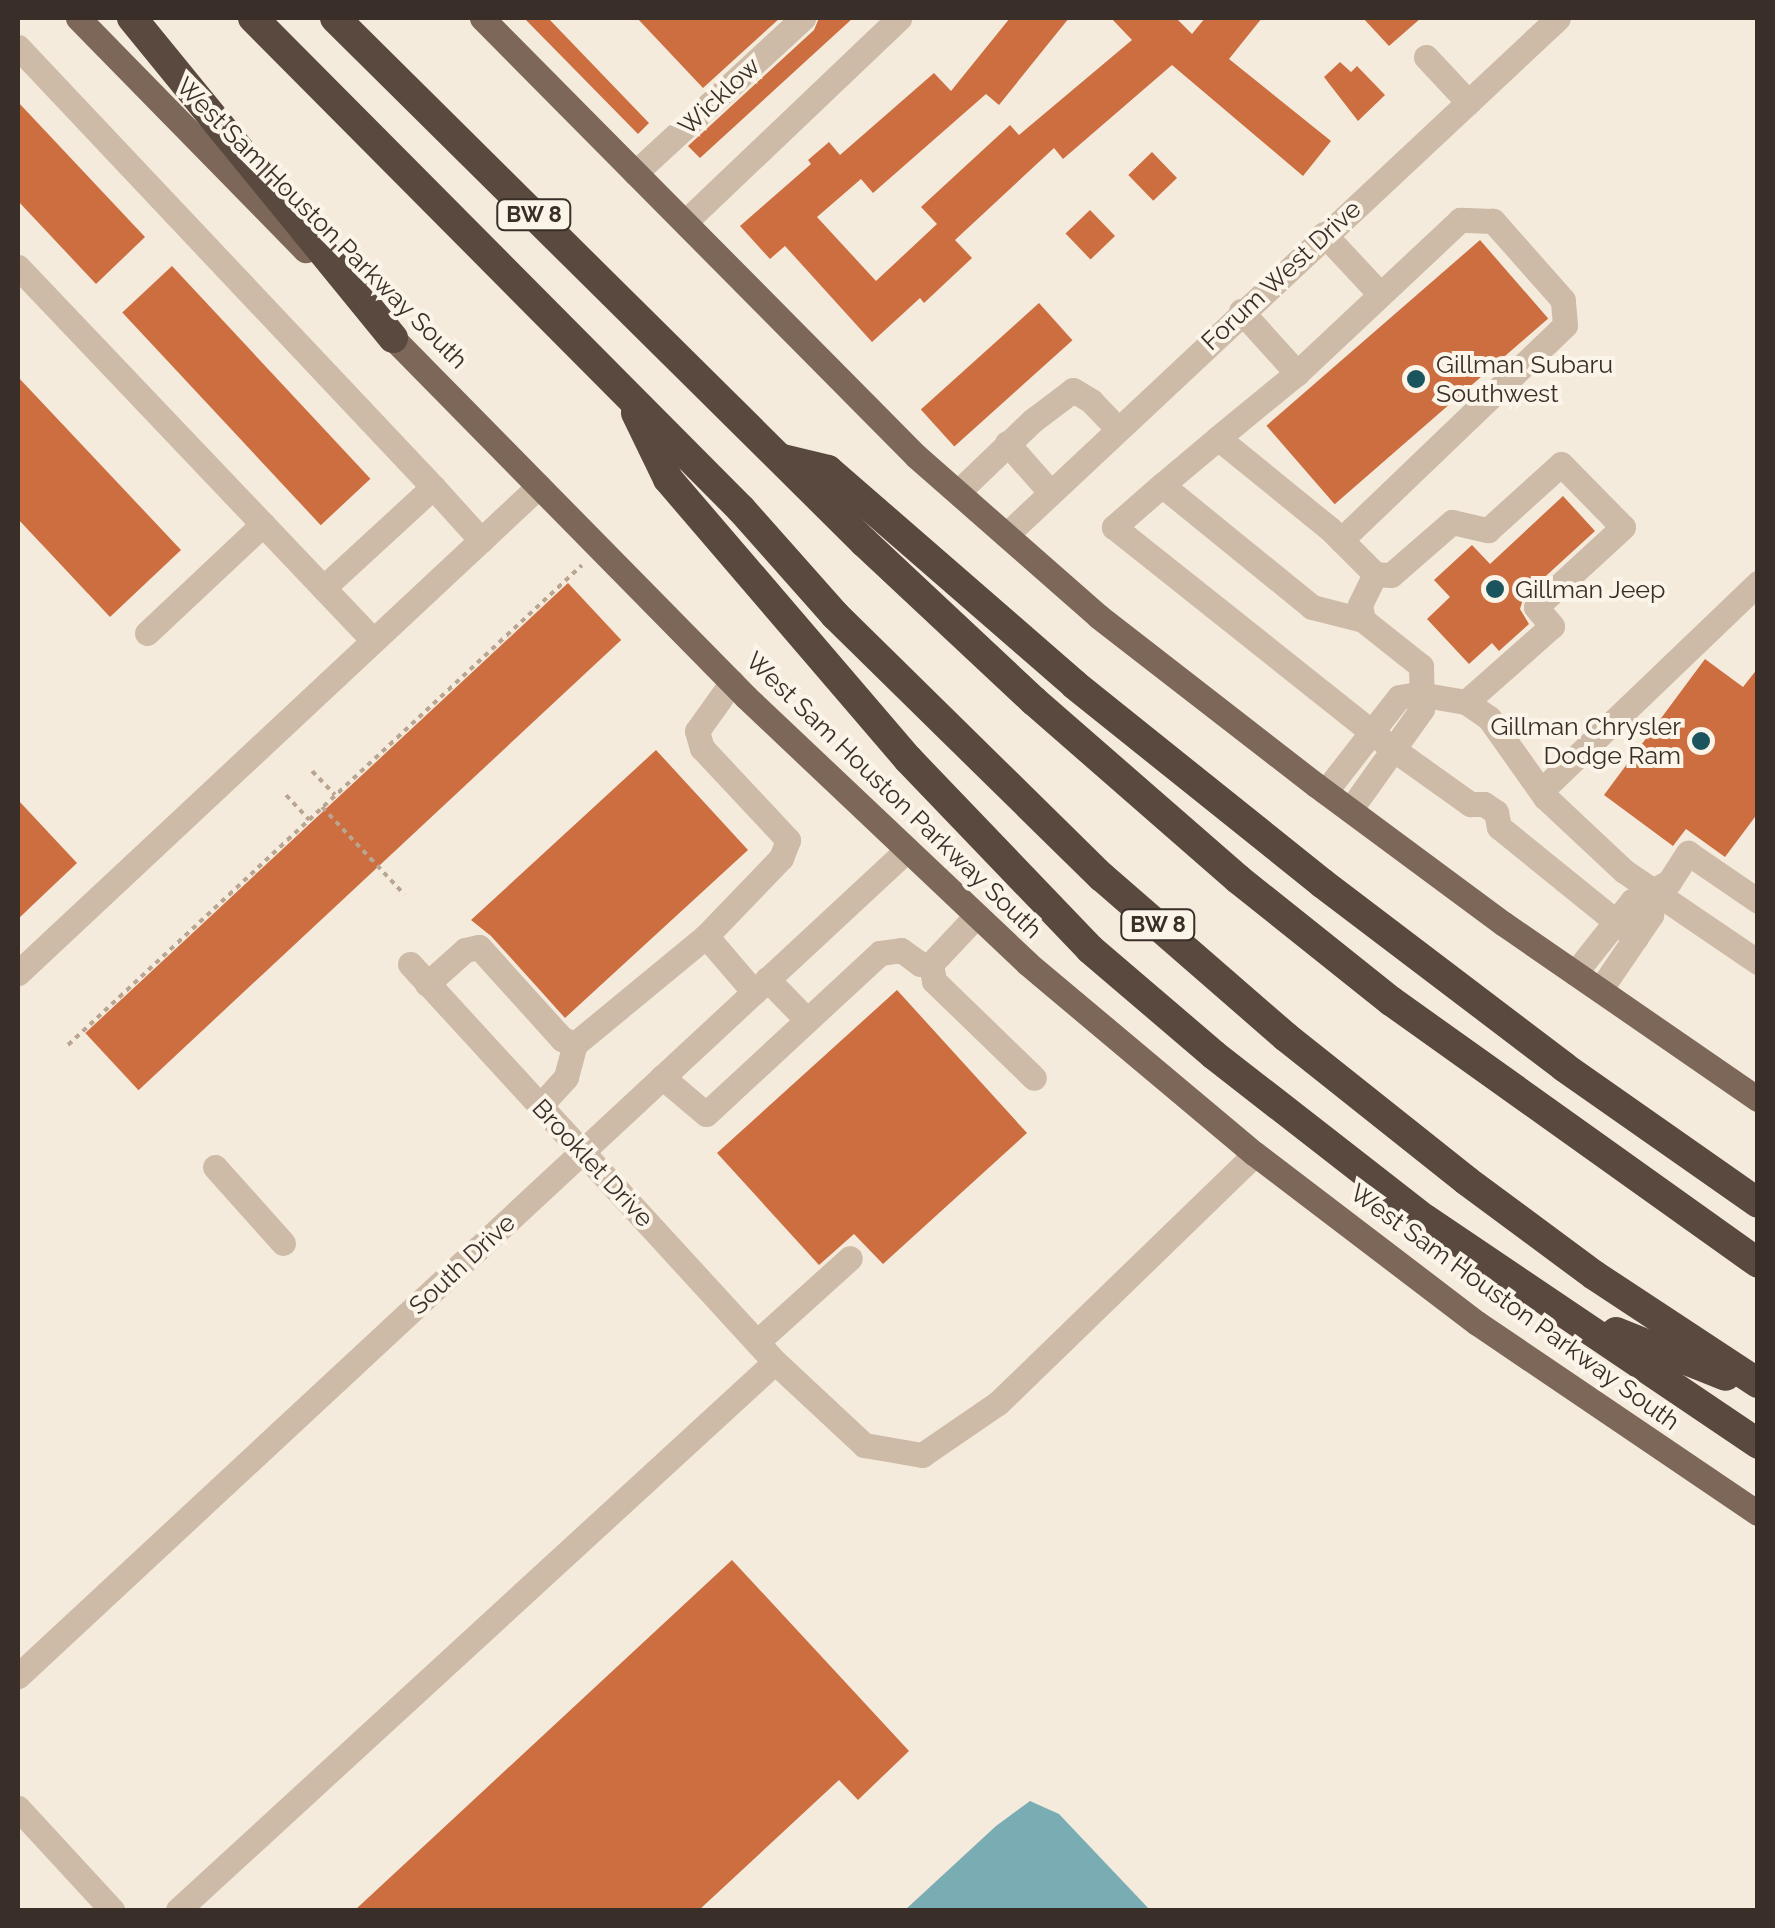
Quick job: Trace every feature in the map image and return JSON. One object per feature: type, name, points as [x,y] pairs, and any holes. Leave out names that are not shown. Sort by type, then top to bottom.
[{"type":"highway","points":[[132,18],[230,144],[292,211],[393,338]]},
{"type":"highway","name":"BW 8","points":[[254,18],[741,509],[835,615],[1116,890],[1286,1037],[1467,1181],[1594,1275],[1758,1385]]},
{"type":"highway","name":"BW 8","points":[[335,18],[780,459],[1034,701],[1238,878],[1390,1001],[1758,1263]]},
{"type":"highway","points":[[625,390],[668,479],[920,772],[1090,948],[1273,1102],[1510,1279],[1758,1444]]},
{"type":"highway","points":[[780,459],[828,470],[1075,685],[1322,883],[1564,1067],[1758,1203]]},
{"type":"highway","points":[[1510,1279],[1639,1343],[1758,1385]]},
{"type":"main road","name":"West Sam Houston Parkway South","points":[[78,18],[732,682],[976,916],[1255,1154],[1477,1322],[1758,1513]]},
{"type":"main road","points":[[482,18],[958,492],[1098,616],[1325,792],[1575,973],[1758,1099]]},
{"type":"street","name":"Wicklow","points":[[635,173],[803,18]]},
{"type":"street","points":[[685,222],[899,18]]},
{"type":"street","name":"Forum West Drive","points":[[1006,535],[1558,18]]},
{"type":"street","points":[[18,47],[481,540]]},
{"type":"street","points":[[1426,57],[1468,102]]},
{"type":"street","points":[[1341,540],[1566,325],[1563,300],[1493,221],[1460,220],[1297,373],[1114,527],[1394,749],[1470,804],[1484,804],[1496,812],[1499,828],[1636,938]]},
{"type":"street","points":[[1324,234],[1380,294]]},
{"type":"street","points":[[18,266],[374,640]]},
{"type":"street","points":[[1241,311],[1297,373]]},
{"type":"street","points":[[958,492],[1008,443],[1073,390],[1092,401],[1116,428]]},
{"type":"street","points":[[1218,438],[1341,540],[1374,574],[1390,575],[1452,522],[1488,530],[1561,464],[1623,527],[1536,607],[1552,626],[1466,702]]},
{"type":"street","points":[[1008,443],[1050,492]]},
{"type":"street","points":[[1162,485],[1312,607],[1363,620],[1421,666],[1422,709],[1350,810]]},
{"type":"street","points":[[18,974],[538,486]]},
{"type":"street","points":[[323,588],[433,488]]},
{"type":"street","points":[[147,633],[263,524]]},
{"type":"street","points":[[1363,620],[1360,605],[1374,574]]},
{"type":"street","points":[[1541,790],[1758,584]]},
{"type":"street","points":[[540,1106],[566,1077],[575,1044],[706,936],[781,858],[788,840],[702,748],[697,731],[732,682]]},
{"type":"street","points":[[1325,792],[1400,697],[1419,694],[1466,702],[1489,718],[1541,790],[1624,870],[1758,962]]},
{"type":"street","name":"South Drive","points":[[18,1676],[906,850]]},
{"type":"street","points":[[1575,973],[1632,901],[1668,882],[1688,853],[1758,901]]},
{"type":"street","points":[[1600,990],[1652,915],[1654,892]]},
{"type":"street","points":[[662,1077],[706,1114],[880,954],[901,950],[920,964],[932,964],[976,916]]},
{"type":"street","points":[[706,936],[760,986],[807,1020]]},
{"type":"street","name":"Brooklet Drive","points":[[575,1044],[562,1038],[479,948],[465,950],[419,974],[775,1362],[864,1445],[922,1455],[998,1402],[1255,1154]]},
{"type":"street","points":[[932,964],[934,981],[1034,1078]]},
{"type":"street","points":[[215,1167],[282,1243]]},
{"type":"street","points":[[757,1342],[850,1258]]},
{"type":"street","points":[[178,1910],[775,1362]]},
{"type":"street","points":[[18,1808],[112,1910]]},
{"type":"path","points":[[68,1045],[600,548]]},
{"type":"path","points":[[312,771],[335,795]]},
{"type":"path","points":[[286,795],[309,820]]},
{"type":"path","points":[[322,807],[404,894]]},
{"type":"water","points":[[1030,1801],[1059,1814],[1150,1910],[905,1910],[996,1826]]},
{"type":"building","points":[[524,18],[548,18],[649,123],[638,134]]},
{"type":"building","points":[[637,18],[780,18],[703,88]]},
{"type":"building","points":[[819,18],[853,18],[700,158],[688,146],[814,30]]},
{"type":"building","points":[[1010,18],[1069,18],[999,105],[986,94],[873,193],[861,179],[817,217],[876,281],[937,224],[921,207],[1010,125],[1019,135],[1132,40],[1111,18],[1176,18],[1192,34],[1205,18],[1262,18],[1229,59],[1331,141],[1303,176],[1172,65],[1063,159],[1054,148],[955,240],[972,258],[924,303],[920,298],[872,342],[785,246],[770,259],[740,226],[811,164],[808,160],[829,142],[840,155],[934,73],[951,91]]},
{"type":"building","points":[[1363,18],[1421,18],[1389,46]]},
{"type":"building","points":[[1340,62],[1351,72],[1357,66],[1385,95],[1358,121],[1324,77]]},
{"type":"building","points":[[18,102],[145,237],[96,284],[18,201]]},
{"type":"building","points":[[1152,152],[1177,178],[1153,201],[1128,175]]},
{"type":"building","points":[[1090,210],[1115,236],[1091,260],[1066,234]]},
{"type":"building","name":"Gillman Subaru Southwest","points":[[1480,240],[1548,318],[1335,504],[1266,426]]},
{"type":"building","points":[[172,266],[370,479],[321,525],[122,312]]},
{"type":"building","points":[[1039,303],[1072,340],[954,447],[921,409]]},
{"type":"building","points":[[18,377],[181,550],[110,617],[18,519]]},
{"type":"building","name":"Gillman Jeep","points":[[1563,496],[1595,531],[1524,596],[1520,609],[1529,624],[1499,651],[1492,643],[1469,664],[1427,619],[1450,597],[1434,580],[1472,545],[1490,564]]},
{"type":"building","points":[[568,583],[621,640],[139,1090],[85,1033]]},
{"type":"building","name":"Gillman Chrysler Dodge Ram","points":[[1705,659],[1743,687],[1758,668],[1758,813],[1725,857],[1686,829],[1673,846],[1604,795]]},
{"type":"building","points":[[656,750],[748,850],[565,1018],[491,936],[471,920]]},
{"type":"building","points":[[18,800],[77,863],[18,919]]},
{"type":"building","points":[[897,990],[1027,1133],[883,1264],[854,1234],[819,1265],[717,1153]]},
{"type":"building","points":[[732,1560],[909,1751],[858,1800],[839,1780],[699,1910],[355,1910]]},
{"type":"place","name":"Gillman Subaru Southwest","points":[[1416,379]]},
{"type":"place","name":"Gillman Jeep","points":[[1495,589]]},
{"type":"place","name":"Gillman Chrysler Dodge Ram","points":[[1701,741]]}]
